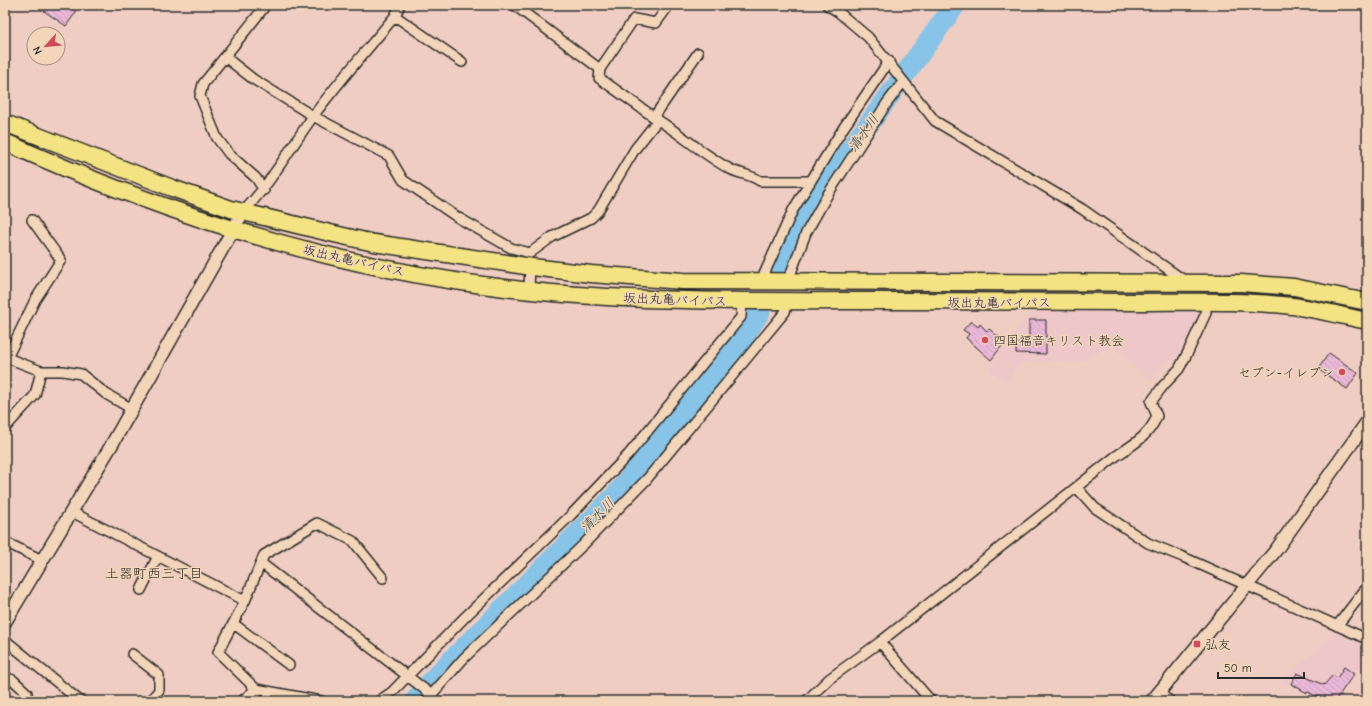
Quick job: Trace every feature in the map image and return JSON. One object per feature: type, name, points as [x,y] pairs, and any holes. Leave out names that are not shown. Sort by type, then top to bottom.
[{"type":"highway","name":"坂出丸亀バイパス","points":[[5,123],[172,188],[244,212],[374,243],[530,260],[591,274],[683,281],[1241,283],[1294,287],[1367,302]]},
{"type":"highway","name":"坂出丸亀バイパス","points":[[5,142],[100,183],[162,206],[233,229],[364,264],[416,274],[528,290],[585,296],[742,301],[1206,301],[1294,306],[1367,321]]},
{"type":"street","points":[[264,190],[256,178],[229,154],[217,138],[200,96],[203,84],[266,5]]},
{"type":"street","points":[[5,622],[72,512],[132,409],[233,229],[244,212],[264,190],[333,90],[395,16],[400,5]]},
{"type":"street","points":[[514,5],[600,70]]},
{"type":"street","points":[[668,5],[656,23],[634,19],[600,70],[599,78],[656,119],[675,130],[683,139],[730,169],[754,177],[760,181],[811,181]]},
{"type":"street","points":[[827,5],[839,8],[868,37],[889,61],[936,121],[1082,209],[1185,282]]},
{"type":"street","points":[[395,16],[462,62]]},
{"type":"street","points":[[528,290],[530,260],[552,237],[591,218],[598,211],[635,148],[656,119],[698,53]]},
{"type":"street","points":[[225,57],[253,79],[314,116],[389,156],[403,180],[457,217],[530,260]]},
{"type":"street","points":[[762,281],[793,210],[844,127],[889,61]]},
{"type":"street","points":[[788,281],[806,233],[828,194],[887,103],[904,82]]},
{"type":"street","points":[[32,220],[61,260],[34,300],[6,358],[41,371],[63,371],[81,374],[106,394],[132,409]]},
{"type":"street","points":[[261,563],[408,676],[429,698],[464,658],[583,545],[647,479],[784,312],[788,300]]},
{"type":"street","points":[[379,701],[408,676],[465,617],[571,515],[628,456],[741,317],[742,301]]},
{"type":"street","points":[[806,701],[829,678],[880,642],[1153,428],[1157,416],[1151,402],[1163,386],[1179,369],[1206,314],[1206,301]]},
{"type":"street","points":[[5,428],[35,395],[41,371]]},
{"type":"street","points":[[1170,701],[1155,697],[1247,586],[1303,514],[1367,422]]},
{"type":"street","points":[[1077,488],[1095,508],[1148,543],[1367,638]]},
{"type":"street","points":[[72,512],[245,601]]},
{"type":"street","points":[[321,701],[256,689],[218,652],[245,601],[264,555],[317,524],[352,541],[383,578]]},
{"type":"street","points":[[5,542],[42,560]]},
{"type":"street","points":[[141,590],[158,556]]},
{"type":"street","points":[[1337,626],[1367,587]]},
{"type":"street","points":[[234,624],[289,665]]},
{"type":"street","points":[[5,640],[80,701]]},
{"type":"street","points":[[880,642],[931,701]]},
{"type":"street","points":[[132,654],[158,675],[160,690],[150,701]]},
{"type":"street","points":[[5,677],[13,680],[27,693],[27,701]]},
{"type":"street","points":[[242,701],[256,689]]},
{"type":"shaded area","points":[[1030,312],[1201,312],[1202,317],[1182,349],[1151,380],[1111,345],[1086,361],[1021,363],[1006,383],[989,369]]},
{"type":"shaded area","points":[[1337,632],[1367,647],[1367,671],[1360,666],[1335,701],[1321,701],[1281,680]]},
{"type":"building","points":[[49,5],[67,5],[76,12],[66,26],[44,11]]},
{"type":"building","points":[[1029,320],[1046,320],[1046,354],[1016,353],[1016,343],[1029,344]]},
{"type":"building","name":"四国福音キリスト教会","points":[[971,321],[978,327],[980,324],[987,331],[989,329],[1005,342],[991,360],[966,338],[969,334],[963,330]]},
{"type":"building","points":[[1329,353],[1358,373],[1347,389],[1318,369]]},
{"type":"building","points":[[1344,667],[1354,674],[1335,701],[1326,701],[1291,684],[1297,673],[1324,685],[1333,675],[1337,678]]},
{"type":"waterway","name":"清水川","points":[[782,267],[811,204],[955,5]]},
{"type":"waterway","name":"清水川","points":[[415,701],[436,676],[615,496],[732,354],[760,312]]},
{"type":"place","name":"四国福音キリスト教会","points":[[985,340]]},
{"type":"place","name":"セブン-イレブン","points":[[1342,372]]},
{"type":"place","name":"弘友","points":[[1197,644]]},
{"type":"district","name":"土器町西三丁目","points":[[154,573]]}]
